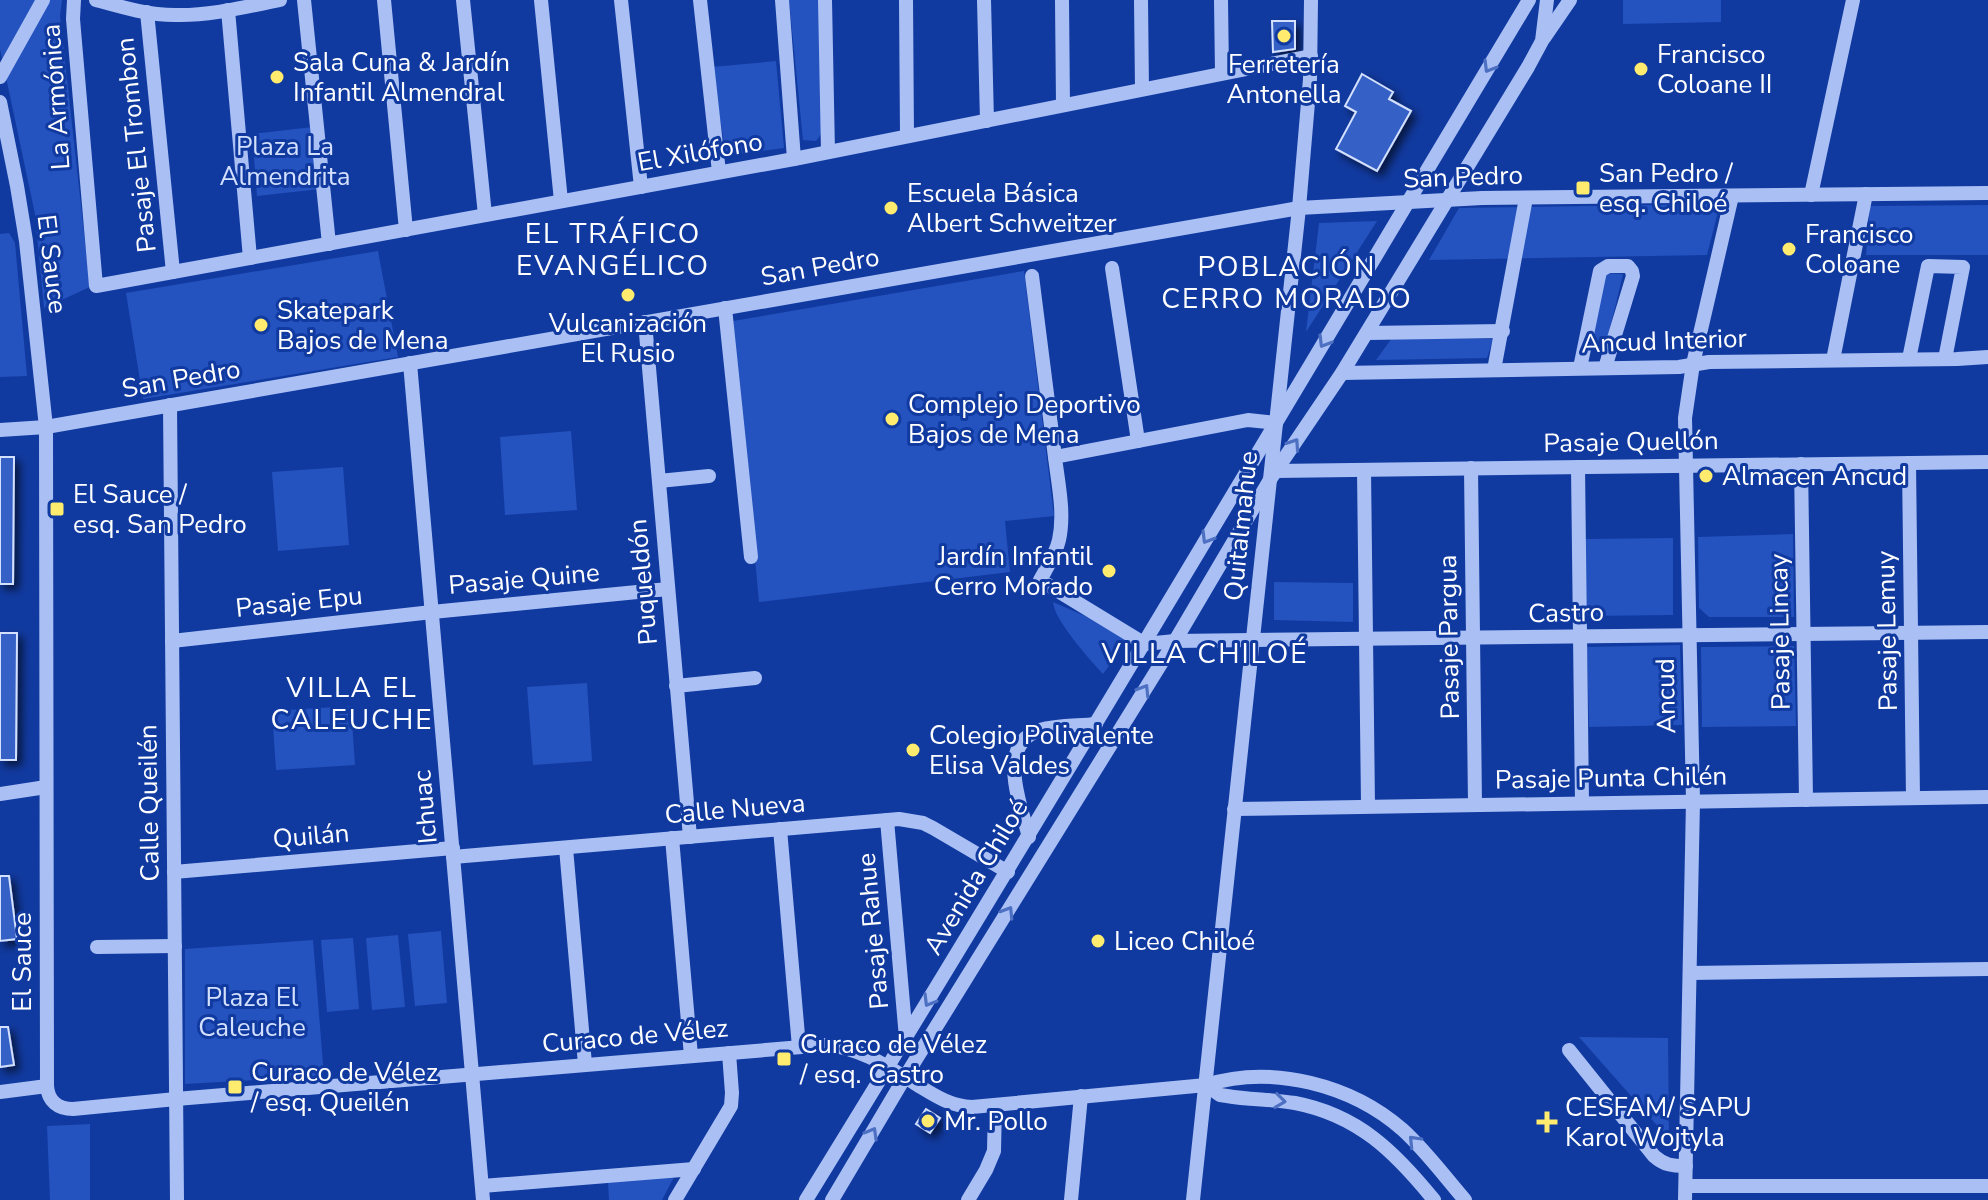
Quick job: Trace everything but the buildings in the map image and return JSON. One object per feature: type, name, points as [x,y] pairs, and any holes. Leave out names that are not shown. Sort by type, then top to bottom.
[{"type":"street","points":[[0,77],[43,0]]},
{"type":"street","name":"La Armónica","points":[[74,0],[73,19],[96,286]]},
{"type":"street","points":[[96,0],[194,15],[280,0]]},
{"type":"street","points":[[304,0],[329,244]]},
{"type":"street","points":[[384,0],[406,230]]},
{"type":"street","points":[[463,0],[485,215]]},
{"type":"street","points":[[541,0],[561,201]]},
{"type":"street","points":[[621,0],[641,187]]},
{"type":"street","points":[[700,0],[719,172]]},
{"type":"street","points":[[782,0],[794,159]]},
{"type":"street","points":[[825,0],[828,152]]},
{"type":"street","points":[[906,0],[907,136]]},
{"type":"street","points":[[984,0],[987,121]]},
{"type":"street","points":[[1062,0],[1063,105]]},
{"type":"street","points":[[1141,0],[1142,89]]},
{"type":"street","points":[[1221,0],[1222,73]]},
{"type":"street","name":"Quitalmahue","points":[[1193,1200],[1273,475],[1299,208],[1311,56],[1311,0]]},
{"type":"street","name":"Avenida Chiloé","points":[[806,1200],[1008,872],[1529,0]]},
{"type":"street","name":"Avenida Chiloé","points":[[832,1200],[1175,641],[1273,475],[1342,373],[1449,199],[1542,41],[1547,0]]},
{"type":"street","points":[[1542,41],[1570,0]]},
{"type":"street","points":[[1811,195],[1853,0]]},
{"type":"street","points":[[236,6],[250,258]]},
{"type":"street","name":"Pasaje El Trombon","points":[[156,9],[173,272]]},
{"type":"street","name":"El Xilófono","points":[[96,286],[794,159],[1311,56]]},
{"type":"street","name":"El Sauce","points":[[0,102],[26,241],[46,427],[47,1093],[54,1104]]},
{"type":"street","name":"San Pedro","points":[[0,430],[46,427],[1299,208],[1449,199],[1988,193]]},
{"type":"street","points":[[1833,360],[1866,194]]},
{"type":"street","name":"Ancud","points":[[1686,1193],[1693,801],[1685,418],[1693,364],[1732,196]]},
{"type":"street","points":[[1494,370],[1526,198]]},
{"type":"street","points":[[1580,368],[1600,271],[1608,266],[1628,266],[1633,276],[1605,368]]},
{"type":"street","points":[[1909,359],[1928,266],[1963,267],[1945,359]]},
{"type":"street","points":[[1112,268],[1138,441]]},
{"type":"street","points":[[1032,276],[1061,516],[1059,540],[1040,580],[1145,644]]},
{"type":"street","points":[[725,308],[751,557]]},
{"type":"street","name":"Puqueldón","points":[[645,322],[690,837]]},
{"type":"street","points":[[1367,333],[1503,331]]},
{"type":"street","name":"Ancud Interior","points":[[1342,373],[1988,357]]},
{"type":"street","name":"Ichuac","points":[[410,363],[483,1193]]},
{"type":"street","name":"Calle Queilén","points":[[170,405],[177,1200]]},
{"type":"street","points":[[1055,457],[1248,420],[1276,423]]},
{"type":"street","name":"Pasaje Quellón","points":[[1273,475],[1471,468],[1988,462]]},
{"type":"street","name":"Pasaje Lemuy","points":[[1909,463],[1913,798]]},
{"type":"street","name":"Pasaje Lincay","points":[[1801,464],[1806,800]]},
{"type":"street","points":[[1578,467],[1582,803]]},
{"type":"street","name":"Pasaje Pargua","points":[[1471,468],[1475,804]]},
{"type":"street","points":[[1364,470],[1368,805]]},
{"type":"street","points":[[659,481],[709,476]]},
{"type":"street","name":"Pasaje Quine","points":[[432,612],[668,589]]},
{"type":"street","name":"Pasaje Epu","points":[[172,641],[432,612]]},
{"type":"street","name":"Castro","points":[[1145,644],[1175,641],[1988,632]]},
{"type":"street","points":[[676,686],[755,678]]},
{"type":"street","points":[[1029,837],[1014,778],[1014,759],[1019,746],[1030,735],[1043,729],[1096,724]]},
{"type":"street","points":[[0,794],[46,787]]},
{"type":"street","name":"Pasaje Punta Chilén","points":[[1234,809],[1988,797]]},
{"type":"street","name":"Calle Nueva","points":[[453,852],[566,848],[899,819],[923,823],[1008,872]]},
{"type":"street","name":"Pasaje Rahue","points":[[887,820],[906,1038]]},
{"type":"street","points":[[780,829],[799,1047]]},
{"type":"street","points":[[672,838],[691,1056]]},
{"type":"street","points":[[566,848],[585,1064]]},
{"type":"street","name":"Quilán","points":[[174,872],[453,852]]},
{"type":"street","points":[[97,947],[175,946]]},
{"type":"street","points":[[1690,973],[1988,969]]},
{"type":"street","name":"Curaco de Vélez","points":[[54,1104],[73,1109],[826,1045],[854,1050],[952,1104],[972,1107],[1206,1085],[1239,1077],[1288,1079],[1325,1088],[1364,1103],[1403,1131],[1465,1200]]},
{"type":"street","points":[[1569,1050],[1654,1156],[1670,1166],[1686,1166]]},
{"type":"street","points":[[675,1200],[731,1106],[729,1053]]},
{"type":"street","name":"Curaco de Vélez","points":[[1206,1085],[1220,1095],[1294,1103],[1316,1108],[1351,1123],[1387,1148],[1434,1200]]},
{"type":"street","points":[[0,1092],[47,1086]]},
{"type":"street","points":[[1071,1200],[1081,1096]]},
{"type":"street","points":[[968,1200],[994,1151],[995,1105]]},
{"type":"street","points":[[483,1193],[694,1169]]},
{"type":"street","points":[[1686,1193],[1988,1186]]},
{"type":"green space","points":[[0,0],[62,0],[60,16],[90,287],[44,308],[35,214],[0,49]]},
{"type":"green space","points":[[789,0],[820,0],[822,133],[816,141],[803,140]]},
{"type":"green space","points":[[1623,0],[1721,0],[1721,22],[1623,24]]},
{"type":"green space","points":[[776,61],[784,148],[726,156],[712,67]]},
{"type":"green space","name":"Plaza La Almendrita","points":[[313,127],[320,189],[257,196],[252,134]]},
{"type":"green space","points":[[1720,204],[1707,255],[1429,260],[1459,208]]},
{"type":"green space","points":[[1988,205],[1988,255],[1866,255],[1870,206]]},
{"type":"green space","points":[[1377,221],[1306,332],[1319,223]]},
{"type":"green space","points":[[9,233],[15,243],[27,376],[0,377],[0,234]]},
{"type":"green space","name":"Skatepark Bajos de Mena","points":[[378,251],[398,357],[143,399],[126,293]]},
{"type":"green space","name":"Complejo Deportivo Bajos de Mena","points":[[1024,271],[1054,516],[1005,521],[1010,572],[759,602],[733,321]]},
{"type":"green space","points":[[1605,273],[1623,274],[1607,341],[1590,340]]},
{"type":"green space","points":[[1392,338],[1493,339],[1487,358],[1376,360]]},
{"type":"green space","points":[[571,431],[577,510],[505,515],[500,437]]},
{"type":"green space","points":[[343,467],[349,545],[278,551],[272,472]]},
{"type":"green space","points":[[1793,534],[1794,617],[1709,617],[1699,608],[1698,537]]},
{"type":"green space","points":[[1673,538],[1673,615],[1585,616],[1584,539]]},
{"type":"green space","points":[[1274,582],[1353,583],[1353,622],[1274,620]]},
{"type":"green space","points":[[1053,602],[1131,636],[1103,674],[1059,619]]},
{"type":"green space","points":[[1680,645],[1682,725],[1589,727],[1587,647]]},
{"type":"green space","points":[[1794,646],[1796,726],[1702,727],[1701,647]]},
{"type":"green space","points":[[587,683],[592,761],[533,765],[527,687]]},
{"type":"green space","points":[[351,706],[355,765],[276,770],[272,711]]},
{"type":"green space","points":[[441,931],[447,1003],[415,1006],[408,934]]},
{"type":"green space","points":[[398,935],[405,1007],[372,1010],[366,938]]},
{"type":"green space","points":[[353,938],[359,1009],[327,1012],[321,940]]},
{"type":"green space","name":"Plaza El Caleuche","points":[[313,940],[324,1076],[185,1084],[185,949]]},
{"type":"green space","points":[[1579,1037],[1668,1038],[1669,1139]]},
{"type":"green space","points":[[90,1124],[90,1200],[50,1200],[47,1126]]},
{"type":"green space","points":[[674,1177],[662,1200],[609,1200],[608,1181]]},
{"type":"place","name":"Ferretería Antonella","points":[[1284,36]]},
{"type":"place","name":"Francisco Coloane II","points":[[1641,69]]},
{"type":"place","name":"Sala Cuna & Jardín Infantil Almendral","points":[[277,77]]},
{"type":"place","name":"San Pedro / esq. Chiloé","points":[[1583,188]]},
{"type":"place","name":"Escuela Básica Albert Schweitzer","points":[[891,208]]},
{"type":"place","name":"Francisco Coloane","points":[[1789,249]]},
{"type":"place","name":"Vulcanización El Rusio","points":[[628,295]]},
{"type":"place","name":"Skatepark Bajos de Mena","points":[[261,325]]},
{"type":"place","name":"Complejo Deportivo Bajos de Mena","points":[[892,419]]},
{"type":"place","name":"Almacen Ancud","points":[[1706,476]]},
{"type":"place","name":"El Sauce / esq. San Pedro","points":[[57,509]]},
{"type":"place","name":"Jardín Infantil Cerro Morado","points":[[1109,571]]},
{"type":"place","name":"Colegio Polivalente Elisa Valdes","points":[[913,750]]},
{"type":"place","name":"Liceo Chiloé","points":[[1098,941]]},
{"type":"place","name":"Curaco de Vélez / esq. Castro","points":[[784,1059]]},
{"type":"place","name":"Curaco de Vélez / esq. Queilén","points":[[235,1087]]},
{"type":"place","name":"Mr. Pollo","points":[[928,1121]]},
{"type":"place","name":"CESFAM/ SAPU Karol Wojtyla","points":[[1547,1122]]},
{"type":"district","name":"EL TRÁFICO EVANGÉLICO","points":[[613,250]]},
{"type":"district","name":"POBLACIÓN CERRO MORADO","points":[[1287,283]]},
{"type":"district","name":"VILLA CHILOÉ","points":[[1205,654]]},
{"type":"district","name":"VILLA EL CALEUCHE","points":[[352,704]]}]
